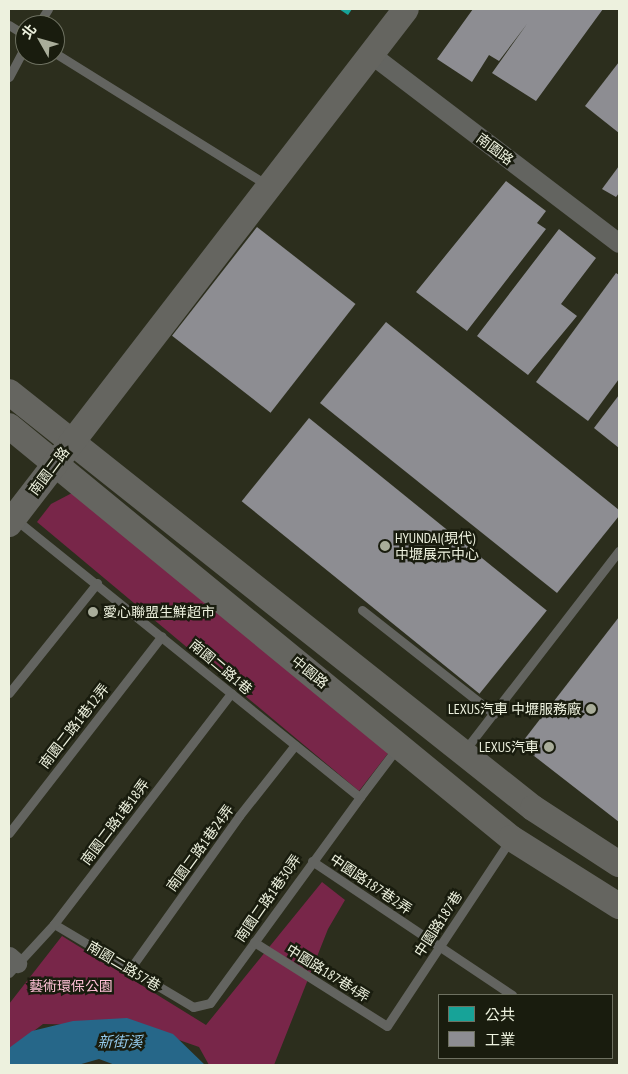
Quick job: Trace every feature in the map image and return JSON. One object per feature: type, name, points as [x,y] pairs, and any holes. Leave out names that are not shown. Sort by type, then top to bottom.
[{"type":"main road","name":"南園二路","points":[[10,518],[271,187],[406,9]]},
{"type":"main road","points":[[9,392],[533,808],[619,864]]},
{"type":"main road","name":"中園路","points":[[9,426],[511,838],[619,906]]},
{"type":"street","name":"南園路","points":[[372,55],[619,244]]},
{"type":"lane","points":[[65,59],[271,187]]},
{"type":"lane","points":[[9,77],[15,65]]},
{"type":"lane","name":"南園二路1巷","points":[[10,518],[97,582],[360,797]]},
{"type":"lane","points":[[464,752],[619,551]]},
{"type":"lane","points":[[9,694],[97,582]]},
{"type":"lane","points":[[362,610],[494,714]]},
{"type":"lane","name":"南園二路1巷12弄","points":[[9,833],[162,636]]},
{"type":"lane","name":"南園二路1巷18弄","points":[[11,964],[54,924],[231,693]]},
{"type":"lane","name":"南園二路1巷24弄","points":[[130,969],[239,816],[295,745]]},
{"type":"lane","points":[[360,797],[399,745]]},
{"type":"lane","name":"南園二路1巷30弄","points":[[194,1007],[210,1003],[312,860],[360,797]]},
{"type":"lane","name":"中園路187巷","points":[[387,1026],[511,838]]},
{"type":"lane","name":"中園路187巷2弄","points":[[312,860],[510,994]]},
{"type":"lane","name":"南園二路57巷","points":[[54,924],[194,1007]]},
{"type":"lane","name":"中園路187巷4弄","points":[[254,942],[387,1026]]},
{"type":"green space","points":[[72,493],[393,747],[359,791],[37,522],[51,504]]},
{"type":"green space","name":"藝術環保公園","points":[[322,882],[345,900],[328,929],[274,1065],[209,1065],[199,1047],[139,1026],[43,1024],[9,1050],[9,1004],[62,936],[206,1025]]},
{"type":"water","name":"新街溪","points":[[127,1018],[173,1034],[205,1065],[115,1065],[99,1059],[78,1065],[9,1065],[9,1048],[32,1031],[73,1021]]},
{"type":"building: 公共","points":[[339,9],[352,9],[348,15]]},
{"type":"building: 工業","points":[[473,9],[603,9],[536,101],[492,73],[527,24],[499,61],[489,55],[472,82],[437,59]]},
{"type":"building: 工業","points":[[619,62],[619,133],[585,106]]},
{"type":"building: 工業","points":[[619,166],[619,193],[616,197],[602,189]]},
{"type":"building: 工業","points":[[506,181],[546,211],[537,223],[546,229],[467,331],[416,292]]},
{"type":"building: 工業","points":[[257,227],[356,304],[271,413],[172,336]]},
{"type":"building: 工業","points":[[559,229],[596,258],[561,304],[577,316],[528,375],[477,336]]},
{"type":"building: 工業","points":[[616,273],[619,275],[619,379],[588,421],[536,382]]},
{"type":"building: 工業","points":[[386,322],[619,510],[619,516],[557,593],[320,403]]},
{"type":"building: 工業","points":[[619,395],[619,448],[594,428]]},
{"type":"building: 工業","name":"HYUNDAI(現代) 中壢展示中心","points":[[309,418],[547,611],[479,694],[242,501]]},
{"type":"building: 工業","points":[[619,617],[619,822],[520,745]]},
{"type":"place","name":"HYUNDAI(現代) 中壢展示中心","points":[[385,546]]},
{"type":"place","name":"愛心聯盟生鮮超市","points":[[93,612]]},
{"type":"place","name":"LEXUS汽車 中壢服務廠","points":[[591,709]]},
{"type":"place","name":"LEXUS汽車","points":[[549,747]]}]
